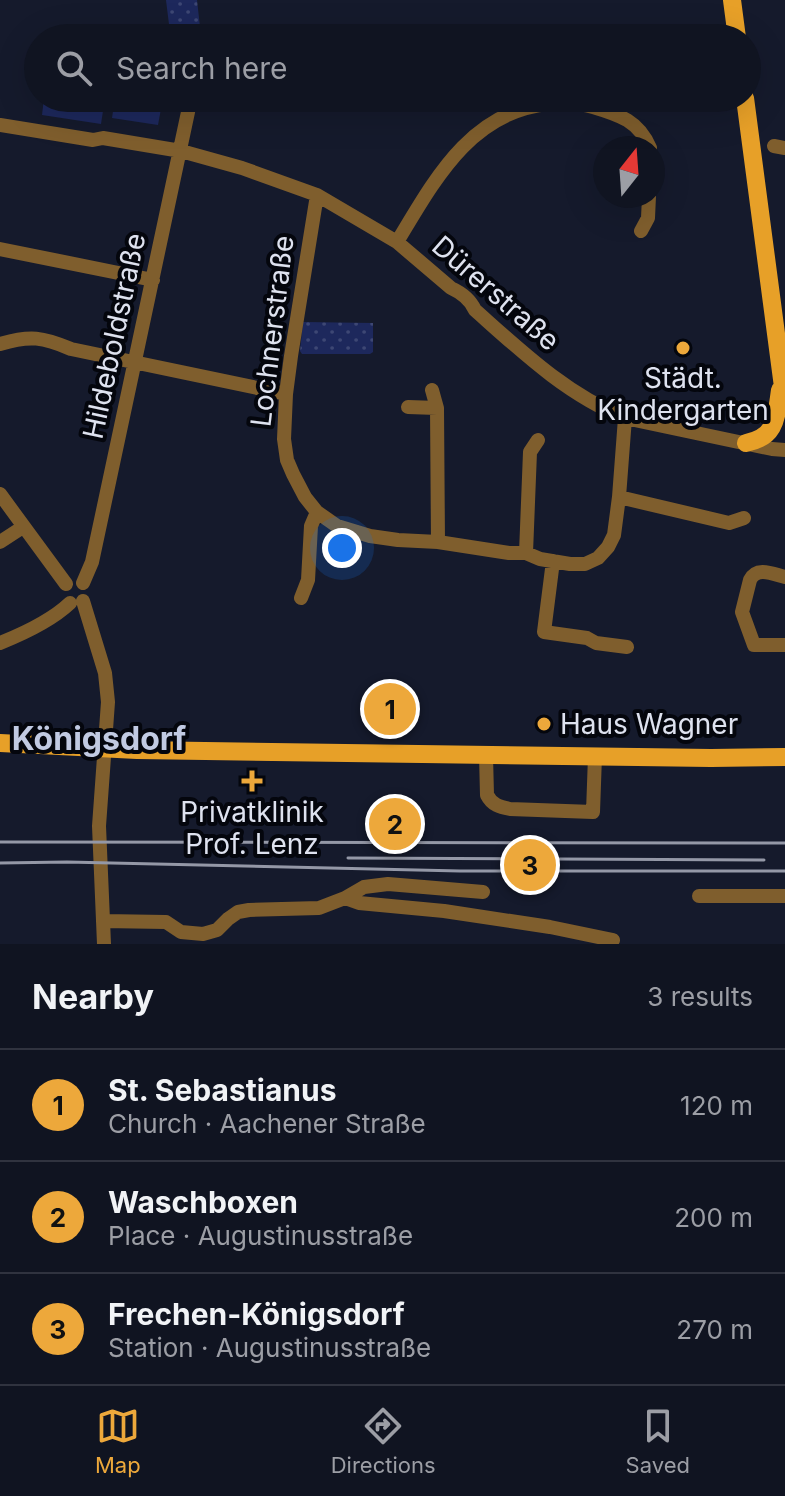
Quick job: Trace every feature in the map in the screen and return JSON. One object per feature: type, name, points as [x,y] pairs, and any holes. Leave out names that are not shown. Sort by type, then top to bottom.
[{"type":"main road","points":[[732,0],[735,24]]},
{"type":"main road","points":[[747,112],[785,402]]},
{"type":"main road","points":[[746,443],[759,440],[773,426],[782,376]]},
{"type":"main road","points":[[0,743],[216,752],[785,757]]},
{"type":"street","name":"Hildeboldstraße","points":[[83,583],[92,562],[188,112]]},
{"type":"street","points":[[397,242],[455,154],[493,121],[514,112]]},
{"type":"street","points":[[608,112],[628,120],[644,136]]},
{"type":"street","name":"Dürerstraße","points":[[0,125],[181,151],[242,168],[317,195],[397,242],[451,288],[461,292],[475,310],[514,345],[570,390],[602,409],[625,418],[785,450]]},
{"type":"street","name":"Lochnerstraße","points":[[317,195],[286,394],[284,439],[287,460],[305,497],[317,512],[337,526],[359,534],[526,553],[540,559],[585,564],[598,558],[614,535],[625,418]]},
{"type":"street","points":[[641,231],[648,218],[648,208]]},
{"type":"street","points":[[0,249],[153,280]]},
{"type":"street","points":[[0,344],[32,337],[50,340],[71,349],[286,394]]},
{"type":"street","points":[[432,390],[437,408],[438,542]]},
{"type":"street","points":[[408,407],[437,408]]},
{"type":"street","points":[[526,553],[530,452],[538,440]]},
{"type":"street","points":[[0,494],[66,584]]},
{"type":"street","points":[[619,497],[729,523],[744,518]]},
{"type":"street","points":[[301,598],[308,580],[311,526],[317,512]]},
{"type":"street","points":[[0,542],[23,527]]},
{"type":"street","points":[[553,561],[544,632],[627,647]]},
{"type":"street","points":[[785,577],[760,572],[752,575],[742,612],[754,645],[785,645]]},
{"type":"street","points":[[0,643],[77,602],[87,594],[83,583],[72,580],[66,584],[63,595],[77,602],[105,673],[108,702],[99,826],[104,944]]},
{"type":"street","points":[[486,755],[487,795],[497,806],[593,812],[595,756]]},
{"type":"street","points":[[103,921],[166,922],[181,932],[203,934],[217,930],[238,912],[319,908],[364,887],[388,884],[483,892]]},
{"type":"street","points":[[699,896],[785,896]]},
{"type":"street","points":[[345,898],[359,903],[444,911],[613,940]]},
{"type":"shaded area","points":[[166,0],[197,0],[200,24],[169,24]]},
{"type":"shaded area","points":[[42,112],[103,112],[101,124],[42,115]]},
{"type":"shaded area","points":[[113,112],[160,112],[158,125],[112,118]]},
{"type":"shaded area","points":[[303,322],[373,323],[373,352],[302,354]]},
{"type":"railway","points":[[0,842],[785,843]]},
{"type":"railway","points":[[348,858],[764,860]]},
{"type":"railway","points":[[0,863],[460,871],[785,871]]},
{"type":"place","name":"Städt. Kindergarten","points":[[683,348]]},
{"type":"place","name":"St. Sebastianus","points":[[390,709]]},
{"type":"place","name":"Haus Wagner","points":[[544,724]]},
{"type":"place","name":"Privatklinik Prof. Lenz","points":[[252,781]]},
{"type":"place","name":"Waschboxen","points":[[395,824]]},
{"type":"place","name":"Frechen-Königsdorf","points":[[530,865]]},
{"type":"district","name":"Königsdorf","points":[[99,739]]}]
